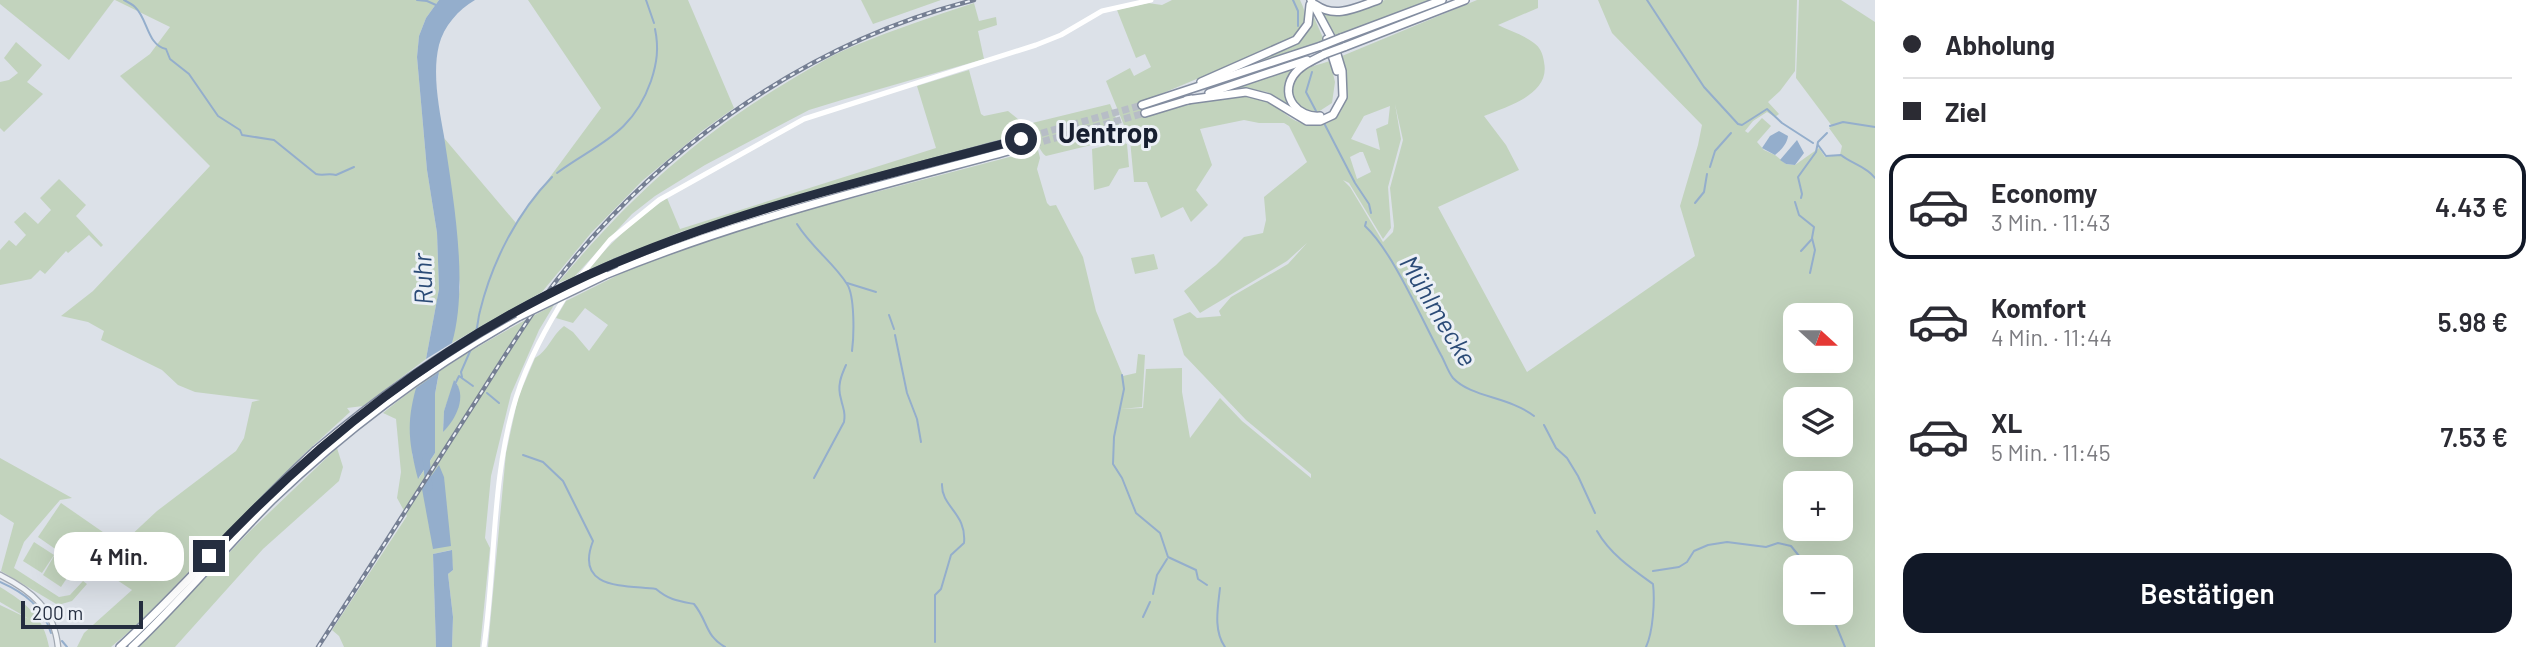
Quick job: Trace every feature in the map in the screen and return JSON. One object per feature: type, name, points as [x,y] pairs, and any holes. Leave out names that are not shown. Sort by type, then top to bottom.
[{"type":"highway","points":[[1310,2],[1336,13],[1378,0]]},
{"type":"highway","points":[[1310,2],[1331,49],[1339,88],[1337,100],[1330,111],[1320,116],[1305,115],[1296,109],[1290,100],[1290,84],[1301,68],[1323,50],[1341,38],[1442,0]]},
{"type":"highway","points":[[1165,98],[1323,50],[1344,47],[1465,0]]},
{"type":"highway","points":[[1310,2],[1333,41],[1342,71],[1343,97],[1333,115],[1320,121],[1307,121],[1269,98],[1246,92],[1143,109],[1296,40],[1308,24],[1310,2]]},
{"type":"highway","points":[[1187,100],[1323,50]]},
{"type":"highway","points":[[120,647],[266,497],[384,395],[458,345],[535,300],[616,263],[796,200],[1022,143],[746,223],[605,275],[520,316],[458,352],[317,454],[132,647]]},
{"type":"main road","points":[[484,647],[500,476],[513,407],[534,352],[571,287],[593,259],[629,223],[659,200],[804,119],[1046,42],[1102,11],[1151,0]]},
{"type":"street","points":[[0,575],[35,596],[46,608],[58,647]]},
{"type":"green space","points":[[0,0],[114,0],[69,60],[0,4]]},
{"type":"green space","points":[[115,0],[439,0],[426,18],[419,36],[417,57],[427,170],[437,233],[439,289],[426,359],[363,406],[347,408],[350,412],[304,454],[137,625],[111,647],[77,647],[84,633],[132,590],[102,570],[127,539],[157,511],[236,451],[244,438],[252,402],[260,400],[195,392],[178,385],[162,370],[101,340],[104,331],[88,322],[61,316],[93,291],[210,166],[120,76],[150,54],[170,27]]},
{"type":"green space","points":[[528,0],[688,0],[734,108],[642,181],[591,233],[542,292],[452,343],[460,287],[444,138],[516,223],[601,108]]},
{"type":"green space","points":[[861,0],[941,0],[873,24]]},
{"type":"green space","points":[[1172,0],[1300,0],[1306,20],[1302,30],[1285,42],[1144,101],[1147,115],[1218,97],[1242,95],[1263,99],[1297,121],[1320,125],[1332,121],[1344,104],[1346,80],[1342,56],[1477,0],[1538,0],[1538,8],[1498,25],[1526,38],[1540,49],[1544,62],[1541,83],[1525,98],[1484,116],[1506,145],[1519,170],[1438,207],[1527,372],[1695,256],[1680,206],[1702,125],[1612,33],[1598,0],[1797,0],[1795,71],[1768,102],[1779,114],[1775,117],[1767,112],[1753,121],[1745,131],[1748,133],[1762,118],[1771,126],[1757,142],[1764,150],[1786,164],[1795,165],[1819,148],[1825,157],[1840,155],[1842,146],[1829,128],[1832,126],[1796,78],[1799,0],[1841,0],[1875,22],[1875,647],[488,647],[506,453],[518,398],[535,358],[564,326],[573,332],[589,351],[608,325],[585,308],[573,323],[556,318],[566,301],[630,269],[693,245],[796,213],[1025,153],[1021,134],[680,232],[588,270],[625,231],[667,198],[680,229],[936,148],[917,86],[969,70],[981,114],[984,116],[1008,111],[1029,128],[1040,158],[1037,169],[1047,203],[1050,206],[1056,205],[1083,257],[1096,311],[1123,376],[1136,373],[1138,354],[1145,355],[1142,407],[1121,409],[1143,408],[1146,369],[1182,368],[1182,392],[1190,438],[1220,398],[1242,421],[1311,478],[1311,474],[1246,420],[1184,355],[1173,319],[1190,312],[1197,318],[1221,316],[1219,311],[1231,297],[1288,264],[1307,243],[1287,261],[1200,313],[1184,291],[1244,237],[1263,233],[1266,220],[1264,197],[1307,162],[1289,126],[1284,123],[1244,120],[1200,129],[1212,165],[1196,190],[1208,205],[1191,222],[1183,207],[1161,218],[1147,182],[1134,182],[1130,140],[1106,81],[1130,68],[1134,76],[1151,67],[1145,54],[1136,58],[1117,10],[1148,3],[1162,5]],"holes":[[[1395,104],[1403,140],[1390,188],[1393,232],[1383,242],[1343,180],[1349,183],[1383,239],[1391,228],[1388,187],[1401,139]],[[1390,106],[1388,124],[1376,129],[1380,150],[1351,139],[1364,116]],[[1363,152],[1371,172],[1357,179],[1350,157]]]},
{"type":"green space","points":[[1385,0],[1429,0],[1336,36],[1321,11],[1336,15]]},
{"type":"green space","points":[[974,3],[979,21],[996,17],[997,25],[978,31],[984,59],[809,110],[788,121],[705,165],[655,196],[632,214],[574,277],[558,283],[609,225],[662,173],[720,126],[751,105],[845,50]]},
{"type":"green space","points":[[1312,13],[1324,40],[1211,80],[1294,42]]},
{"type":"green space","points":[[16,42],[42,65],[27,82],[43,94],[4,132],[0,128],[0,82],[9,80],[18,73],[4,58]]},
{"type":"green space","points":[[1330,61],[1335,82],[1332,103],[1315,114],[1301,108],[1293,98],[1293,88],[1299,74],[1312,66]]},
{"type":"green space","points":[[1297,68],[1287,88],[1292,109],[1267,92],[1234,87]]},
{"type":"green space","points":[[1110,104],[1122,132],[1116,139],[1046,156],[1028,124]]},
{"type":"green space","points":[[1121,142],[1127,144],[1129,167],[1119,169],[1109,186],[1094,190],[1092,149]]},
{"type":"green space","points":[[59,179],[86,205],[76,216],[103,245],[101,247],[89,235],[68,253],[66,251],[45,274],[40,270],[31,279],[0,285],[0,250],[9,240],[16,246],[26,235],[14,222],[25,212],[38,224],[51,210],[40,198]]},
{"type":"green space","points":[[1154,254],[1158,269],[1135,274],[1131,258]]},
{"type":"green space","points":[[554,305],[539,330],[511,394],[491,476],[485,538],[490,548],[480,647],[452,647],[453,617],[448,574],[453,570],[451,550],[433,554],[436,647],[344,647],[339,636],[332,630],[407,516],[397,498],[401,472],[396,419],[383,413],[444,368]],"holes":[[[439,373],[435,394],[435,453],[419,478],[412,454]],[[455,380],[458,386],[457,399],[443,432],[444,411]]]},
{"type":"green space","points":[[337,448],[343,467],[339,481],[263,549],[175,647],[139,647],[250,531]]},
{"type":"green space","points":[[0,458],[72,498],[60,500],[24,542],[14,568],[59,597],[70,595],[83,581],[87,584],[72,601],[58,605],[1,571],[14,523],[0,514]]},
{"type":"green space","points":[[61,503],[110,537],[87,571],[38,537]]},
{"type":"green space","points":[[34,542],[54,555],[42,573],[23,561]]},
{"type":"green space","points":[[54,556],[73,569],[61,587],[43,575]]},
{"type":"green space","points":[[0,587],[32,611],[43,627],[49,647],[0,647],[0,605],[29,619],[0,602]]},
{"type":"water","points":[[439,0],[475,0],[448,25],[441,38],[437,56],[437,90],[458,240],[459,294],[452,343],[426,359],[439,289],[437,233],[427,170],[417,57],[419,36],[426,18]]},
{"type":"water","points":[[1779,131],[1788,136],[1775,155],[1762,148],[1770,136]]},
{"type":"water","points":[[1797,140],[1804,153],[1795,165],[1786,164],[1780,160]]},
{"type":"water","points":[[439,372],[435,394],[435,453],[418,479],[410,434],[413,401],[416,388]]},
{"type":"water","points":[[454,380],[460,393],[459,407],[443,432],[444,411]]},
{"type":"water","points":[[439,465],[444,477],[451,546],[433,549],[422,489]]},
{"type":"water","points":[[452,550],[453,570],[448,574],[453,617],[452,647],[436,647],[433,554]]},
{"type":"waterway","points":[[124,0],[139,12],[151,37],[160,47],[166,49],[170,59],[189,74],[218,116],[240,130],[242,135],[274,140],[316,174],[336,175],[354,167]]},
{"type":"waterway","points":[[417,0],[436,5]]},
{"type":"waterway","points":[[646,0],[654,23]]},
{"type":"waterway","name":"Mühlmecke","points":[[1293,0],[1298,11],[1298,26]]},
{"type":"waterway","points":[[1647,0],[1704,87],[1738,124],[1742,125],[1767,109],[1782,123],[1813,143]]},
{"type":"waterway","points":[[557,173],[612,136],[634,114],[655,68],[655,29]]},
{"type":"waterway","name":"Mühlmecke","points":[[1312,72],[1306,92],[1316,111]]},
{"type":"waterway","points":[[1830,126],[1843,122],[1875,127]]},
{"type":"waterway","name":"Mühlmecke","points":[[1324,123],[1369,204],[1371,213]]},
{"type":"waterway","points":[[1710,167],[1715,151],[1731,133]]},
{"type":"waterway","points":[[1801,198],[1798,177],[1816,152],[1818,142],[1827,133]]},
{"type":"waterway","points":[[1818,145],[1826,156],[1841,155],[1875,178]]},
{"type":"waterway","points":[[1695,203],[1704,192],[1707,174]]},
{"type":"waterway","points":[[476,332],[491,274],[507,239],[528,206],[552,177]]},
{"type":"waterway","points":[[1795,202],[1799,215],[1814,227],[1812,238],[1815,250],[1810,273]]},
{"type":"waterway","name":"Mühlmecke","points":[[1366,222],[1365,226],[1396,268],[1453,378],[1470,390],[1513,404],[1534,416]]},
{"type":"waterway","points":[[797,224],[842,276],[850,290],[853,316],[852,351]]},
{"type":"waterway","points":[[1801,251],[1812,239]]},
{"type":"waterway","points":[[847,283],[876,292]]},
{"type":"waterway","points":[[889,315],[894,329]]},
{"type":"waterway","points":[[895,335],[921,442]]},
{"type":"waterway","points":[[462,377],[461,372],[471,349]]},
{"type":"waterway","points":[[814,478],[844,422],[840,385],[846,365]]},
{"type":"waterway","points":[[1122,375],[1124,389],[1114,437],[1113,464],[1122,478],[1136,513],[1160,533],[1168,557],[1196,570],[1198,579],[1207,585]]},
{"type":"waterway","points":[[456,382],[459,376],[473,386]]},
{"type":"waterway","points":[[487,393],[499,403]]},
{"type":"waterway","name":"Mühlmecke","points":[[1544,425],[1556,448],[1567,458],[1578,476],[1595,513]]},
{"type":"waterway","points":[[523,455],[543,462],[563,481],[593,541],[589,557],[590,569],[596,577],[617,585],[656,589],[670,598],[694,604],[710,633],[725,647]]},
{"type":"waterway","name":"Ruhr","points":[[426,457],[429,487]]},
{"type":"waterway","points":[[935,642],[935,595],[941,589],[951,555],[964,543],[962,524],[945,499],[942,484]]},
{"type":"waterway","name":"Mühlmecke","points":[[1597,531],[1615,554],[1653,584],[1653,616],[1646,647]]},
{"type":"waterway","points":[[1653,571],[1679,567],[1687,562],[1694,551],[1708,545],[1727,542],[1766,547],[1778,543],[1791,546],[1798,555]]},
{"type":"waterway","points":[[1153,594],[1157,575],[1167,559]]},
{"type":"waterway","points":[[0,582],[32,602],[48,624],[51,633]]},
{"type":"waterway","points":[[1220,588],[1218,626],[1225,647]]},
{"type":"waterway","points":[[1143,617],[1150,602]]},
{"type":"waterway","points":[[1836,625],[1845,647]]},
{"type":"waterway","points":[[62,641],[67,647]]},
{"type":"tunnel","points":[[1021,139],[1142,105]]},
{"type":"tunnel","points":[[1023,147],[1145,113]]},
{"type":"railway","points":[[318,647],[539,304],[580,251],[626,202],[676,156],[730,114],[787,77],[847,46],[910,20],[974,0]]},
{"type":"district","name":"Uentrop","points":[[1108,133]]},
{"type":"route","points":[[209,556],[289,475],[361,413],[458,345],[535,300],[616,263],[707,229],[796,200],[1021,139]]}]
